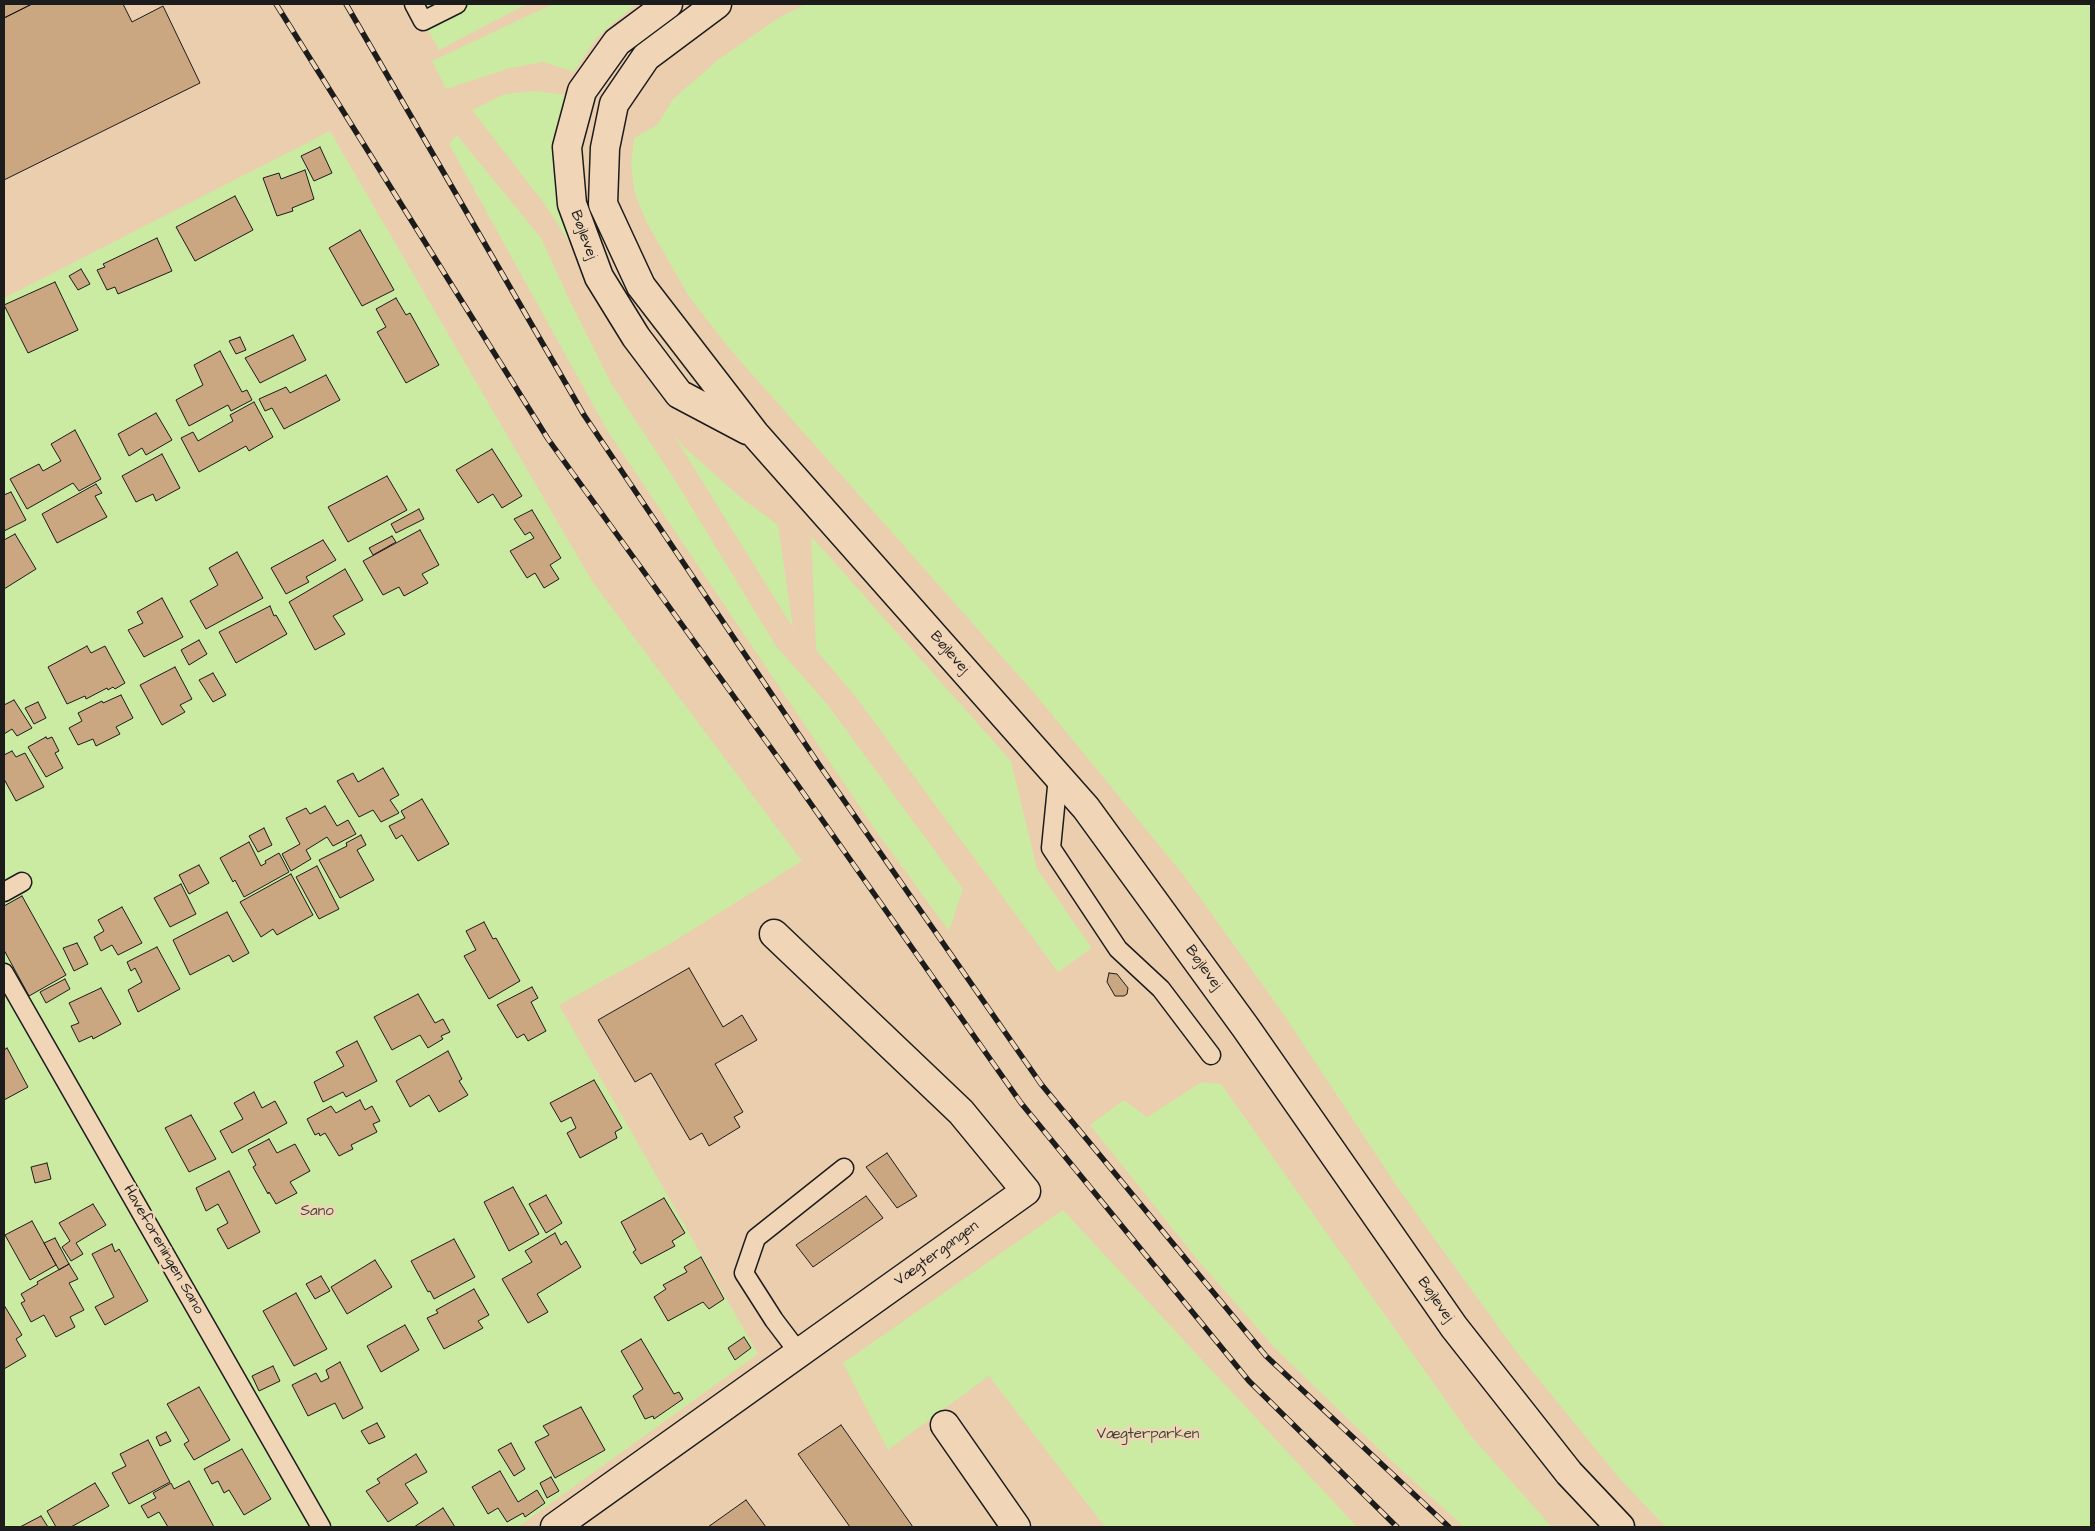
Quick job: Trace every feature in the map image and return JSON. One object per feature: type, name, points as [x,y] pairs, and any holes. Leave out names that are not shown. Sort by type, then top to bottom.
[{"type":"street","name":"Bøjlevej","points":[[668,4],[617,42],[582,91],[567,147],[572,204],[599,277],[636,337],[679,394],[755,434]]},
{"type":"street","name":"Bøjlevej","points":[[717,4],[646,57],[614,104],[605,148],[603,204],[640,286],[755,434],[1086,808],[1246,1028],[1454,1327],[1569,1473],[1620,1527]]},
{"type":"street","name":"Vægtergangen","points":[[555,1527],[1026,1191],[961,1112],[774,934]]},
{"type":"street","points":[[945,1425],[1016,1527]]},
{"type":"lane","points":[[414,4],[423,21],[457,4]]},
{"type":"lane","points":[[1058,777],[1051,848],[1118,949],[1161,989],[1212,1055]]},
{"type":"lane","points":[[4,892],[22,882]]},
{"type":"lane","name":"Haveforeningen Sano","points":[[4,973],[321,1527]]},
{"type":"lane","points":[[799,1353],[774,1320],[744,1272],[756,1238],[844,1168]]},
{"type":"green space","points":[[413,4],[527,4],[439,50]]},
{"type":"green space","points":[[553,4],[636,4],[597,37],[574,72],[544,62],[510,68],[446,89],[432,61]]},
{"type":"green space","points":[[806,4],[2091,4],[2091,1527],[1666,1527],[1619,1478],[1515,1350],[1400,1191],[1280,1009],[1185,877],[1035,694],[728,347],[688,295],[647,223],[635,194],[631,165],[634,138],[657,125],[673,99],[719,59],[780,17]]},
{"type":"green space","points":[[535,91],[566,95],[554,132],[553,170],[570,243],[546,206],[472,110],[505,94]]},
{"type":"green space","name":"Sano","points":[[330,131],[592,581],[802,861],[668,945],[559,1005],[758,1354],[518,1527],[4,1527],[4,298]]},
{"type":"green space","points":[[457,135],[541,238],[611,383],[675,480],[776,646],[827,704],[963,889],[949,931],[876,831],[607,430],[449,144]]},
{"type":"green space","points":[[673,434],[683,446],[739,496],[778,525],[793,628]]},
{"type":"green space","points":[[811,536],[1011,761],[1037,869],[1092,948],[1058,972],[855,696],[816,650]]},
{"type":"green space","points":[[1202,1082],[1221,1084],[1471,1436],[1552,1527],[1464,1527],[1382,1452],[1275,1348],[1196,1258],[1090,1125],[1124,1100],[1147,1117]]},
{"type":"green space","name":"Vægterparken","points":[[1063,1210],[1357,1527],[1105,1527],[989,1376],[888,1450],[843,1363]]},
{"type":"building","points":[[4,4],[32,4],[4,18]]},
{"type":"building","points":[[32,4],[123,4],[132,22],[163,6],[200,83],[4,180],[4,18]]},
{"type":"building","points":[[320,147],[332,173],[314,181],[301,156]]},
{"type":"building","points":[[305,170],[314,199],[292,208],[293,211],[277,216],[263,178],[279,173],[281,179]]},
{"type":"building","points":[[235,196],[253,230],[195,261],[176,227]]},
{"type":"building","points":[[360,230],[394,290],[362,306],[329,248]]},
{"type":"building","points":[[157,238],[172,271],[118,294],[115,287],[107,290],[97,270],[105,267],[103,264]]},
{"type":"building","points":[[81,269],[90,284],[78,290],[69,276]]},
{"type":"building","points":[[55,282],[78,330],[28,353],[4,305]]},
{"type":"building","points":[[396,298],[406,315],[410,313],[439,365],[406,383],[377,332],[386,327],[376,309]]},
{"type":"building","points":[[293,335],[306,360],[260,383],[245,358]]},
{"type":"building","points":[[240,337],[246,350],[236,354],[229,341]]},
{"type":"building","points":[[220,351],[242,392],[247,390],[252,400],[231,411],[228,405],[189,426],[176,400],[203,385],[194,365]]},
{"type":"building","points":[[326,375],[340,400],[284,429],[272,408],[265,411],[259,399],[286,387],[290,393]]},
{"type":"building","points":[[254,402],[273,437],[249,451],[246,446],[199,472],[181,438],[193,432],[198,441],[233,421],[230,415]]},
{"type":"building","points":[[156,413],[172,440],[146,455],[142,448],[129,456],[118,434]]},
{"type":"building","points":[[75,430],[101,479],[79,491],[73,483],[27,509],[10,479],[39,464],[43,471],[61,461],[51,444]]},
{"type":"building","points":[[492,449],[522,496],[502,508],[493,494],[478,503],[456,470]]},
{"type":"building","points":[[162,454],[180,488],[156,501],[153,494],[136,502],[122,476]]},
{"type":"building","points":[[387,476],[407,510],[348,542],[328,507]]},
{"type":"building","points":[[96,484],[102,493],[95,496],[107,517],[57,543],[42,514]]},
{"type":"building","points":[[11,492],[26,520],[4,531],[4,495]]},
{"type":"building","points":[[419,509],[424,519],[396,533],[391,524]]},
{"type":"building","points":[[532,510],[561,558],[550,565],[559,579],[544,588],[535,573],[527,578],[510,551],[534,538],[530,532],[525,535],[514,519]]},
{"type":"building","points":[[420,530],[439,565],[422,574],[428,583],[404,596],[399,587],[383,595],[363,561]]},
{"type":"building","points":[[15,534],[36,569],[4,589],[4,540]]},
{"type":"building","points":[[392,536],[396,542],[373,555],[369,548]]},
{"type":"building","points":[[323,540],[336,560],[306,577],[309,582],[286,594],[271,568]]},
{"type":"building","points":[[237,552],[263,598],[206,629],[190,601],[218,585],[209,568]]},
{"type":"building","points":[[345,569],[363,600],[333,616],[345,634],[315,650],[289,602]]},
{"type":"building","points":[[162,598],[183,637],[144,657],[128,630],[143,623],[137,612]]},
{"type":"building","points":[[270,606],[274,616],[276,615],[287,634],[236,663],[219,632]]},
{"type":"building","points":[[199,640],[207,654],[189,665],[181,650]]},
{"type":"building","points":[[87,646],[91,653],[105,646],[125,683],[115,689],[113,687],[108,690],[107,688],[86,699],[85,696],[67,704],[48,667]]},
{"type":"building","points":[[175,667],[192,699],[180,705],[185,712],[162,725],[140,685]]},
{"type":"building","points":[[213,673],[226,695],[213,702],[199,680]]},
{"type":"building","points":[[121,695],[133,718],[116,727],[120,734],[96,746],[93,739],[78,745],[69,728],[82,721],[78,713],[102,701],[103,703]]},
{"type":"building","points":[[14,700],[32,728],[17,736],[12,729],[4,734],[4,705]]},
{"type":"building","points":[[38,702],[46,718],[34,724],[25,708]]},
{"type":"building","points":[[46,737],[47,739],[52,737],[59,751],[55,753],[63,768],[46,777],[28,747]]},
{"type":"building","points":[[12,751],[16,757],[25,753],[44,787],[16,801],[4,779],[4,755]]},
{"type":"building","points":[[383,768],[399,795],[390,800],[399,813],[381,822],[373,810],[359,817],[337,781],[353,773],[358,782]]},
{"type":"building","points":[[422,799],[449,844],[418,861],[402,835],[396,839],[389,826],[405,818],[401,811]]},
{"type":"building","points":[[325,806],[337,826],[348,820],[356,834],[333,846],[327,837],[306,850],[311,859],[291,871],[282,854],[300,844],[286,818],[306,808],[310,814]]},
{"type":"building","points":[[264,828],[272,845],[258,852],[249,836]]},
{"type":"building","points":[[361,835],[366,845],[357,850],[374,880],[340,898],[319,860],[347,846],[346,843]]},
{"type":"building","points":[[249,842],[261,866],[266,863],[265,861],[279,853],[289,872],[244,897],[235,880],[233,882],[220,858]]},
{"type":"building","points":[[199,865],[209,883],[189,894],[179,875]]},
{"type":"building","points":[[317,866],[339,909],[319,919],[296,877]]},
{"type":"building","points":[[291,874],[313,915],[277,935],[273,929],[261,937],[240,902]]},
{"type":"building","points":[[181,884],[196,914],[170,927],[154,898]]},
{"type":"building","points":[[22,896],[66,975],[29,996],[4,950],[4,906]]},
{"type":"building","points":[[122,907],[142,943],[118,955],[112,945],[101,951],[94,937],[104,931],[98,920]]},
{"type":"building","points":[[227,912],[249,953],[233,962],[229,955],[190,975],[173,940]]},
{"type":"building","points":[[484,922],[493,939],[496,938],[520,981],[489,999],[464,956],[476,950],[466,931]]},
{"type":"building","points":[[77,943],[88,964],[74,971],[63,948]]},
{"type":"building","points":[[157,947],[180,989],[138,1012],[128,990],[142,982],[135,968],[131,971],[127,962]]},
{"type":"building","points":[[689,968],[723,1027],[742,1015],[757,1040],[715,1064],[743,1112],[734,1117],[740,1127],[709,1146],[702,1133],[690,1140],[651,1073],[635,1082],[598,1020]]},
{"type":"building","points":[[1109,973],[1117,974],[1128,988],[1127,994],[1115,996],[1107,982]]},
{"type":"building","points":[[65,979],[70,989],[46,1003],[40,992]]},
{"type":"building","points":[[532,987],[538,998],[531,1002],[546,1031],[528,1041],[524,1034],[517,1038],[497,1005]]},
{"type":"building","points":[[101,988],[121,1024],[93,1039],[92,1036],[79,1042],[71,1026],[79,1023],[69,1003]]},
{"type":"building","points":[[418,994],[435,1023],[443,1019],[450,1032],[441,1036],[443,1039],[428,1048],[420,1035],[392,1050],[374,1017]]},
{"type":"building","points":[[357,1041],[377,1081],[346,1097],[343,1092],[323,1102],[314,1082],[344,1066],[336,1052]]},
{"type":"building","points":[[7,1048],[28,1087],[4,1100],[4,1050]]},
{"type":"building","points":[[448,1051],[462,1079],[459,1081],[468,1095],[439,1112],[429,1095],[410,1107],[396,1081]]},
{"type":"building","points":[[594,1080],[622,1128],[615,1132],[617,1138],[580,1158],[567,1133],[576,1128],[571,1117],[561,1122],[550,1103]]},
{"type":"building","points":[[254,1092],[262,1108],[275,1101],[287,1123],[232,1153],[220,1131],[243,1119],[234,1103]]},
{"type":"building","points":[[360,1100],[365,1110],[372,1106],[380,1121],[373,1124],[377,1132],[351,1145],[353,1149],[339,1156],[325,1133],[320,1136],[319,1133],[315,1135],[307,1119],[331,1106],[336,1113]]},
{"type":"building","points":[[191,1115],[216,1159],[189,1172],[165,1128]]},
{"type":"building","points":[[269,1139],[277,1153],[295,1144],[310,1171],[290,1182],[297,1193],[276,1204],[269,1192],[268,1194],[253,1167],[256,1165],[248,1150]]},
{"type":"building","points":[[887,1153],[917,1196],[897,1208],[866,1167]]},
{"type":"building","points":[[47,1163],[51,1179],[35,1183],[31,1167]]},
{"type":"building","points":[[229,1171],[260,1232],[228,1249],[217,1229],[228,1223],[218,1204],[206,1211],[196,1188]]},
{"type":"building","points":[[513,1187],[539,1234],[509,1251],[484,1202]]},
{"type":"building","points":[[546,1195],[562,1223],[546,1233],[529,1204]]},
{"type":"building","points":[[866,1196],[883,1218],[813,1267],[796,1245]]},
{"type":"building","points":[[664,1198],[685,1233],[672,1241],[675,1246],[641,1264],[633,1252],[636,1250],[621,1222]]},
{"type":"building","points":[[93,1204],[106,1225],[76,1243],[83,1254],[71,1261],[62,1247],[70,1241],[59,1223]]},
{"type":"building","points":[[32,1221],[56,1265],[30,1280],[5,1235]]},
{"type":"building","points":[[555,1233],[561,1245],[566,1241],[581,1267],[537,1294],[548,1312],[528,1323],[502,1279],[532,1262],[525,1251]]},
{"type":"building","points":[[55,1238],[69,1264],[59,1270],[44,1243]]},
{"type":"building","points":[[454,1239],[475,1277],[434,1299],[430,1291],[428,1292],[411,1261]]},
{"type":"building","points":[[112,1244],[115,1252],[119,1249],[148,1301],[105,1325],[95,1307],[114,1297],[92,1254]]},
{"type":"building","points":[[701,1257],[724,1299],[709,1309],[703,1302],[668,1321],[654,1297],[666,1289],[663,1285],[687,1272],[684,1267]]},
{"type":"building","points":[[375,1260],[392,1287],[347,1314],[331,1287]]},
{"type":"building","points":[[69,1264],[78,1279],[69,1283],[84,1310],[70,1317],[75,1327],[56,1337],[44,1315],[31,1322],[21,1303],[25,1301],[21,1294],[38,1284],[37,1282]]},
{"type":"building","points":[[321,1276],[330,1291],[315,1299],[306,1284]]},
{"type":"building","points":[[474,1289],[489,1315],[478,1321],[483,1328],[444,1349],[427,1318],[438,1313],[436,1310]]},
{"type":"building","points":[[296,1293],[327,1349],[294,1366],[263,1311]]},
{"type":"building","points":[[4,1305],[22,1335],[16,1339],[26,1356],[4,1369]]},
{"type":"building","points":[[405,1325],[419,1350],[381,1372],[367,1346]]},
{"type":"building","points":[[744,1337],[751,1348],[735,1360],[728,1348]]},
{"type":"building","points":[[641,1339],[674,1394],[679,1392],[683,1399],[654,1419],[653,1416],[645,1419],[633,1396],[643,1389],[621,1351]]},
{"type":"building","points":[[340,1362],[363,1408],[343,1419],[335,1403],[308,1416],[292,1385],[316,1373],[321,1382],[329,1378],[326,1370]]},
{"type":"building","points":[[273,1366],[280,1381],[259,1391],[252,1376]]},
{"type":"building","points":[[199,1387],[230,1440],[194,1460],[184,1444],[189,1441],[167,1404]]},
{"type":"building","points":[[581,1407],[605,1450],[555,1478],[535,1442],[549,1435],[543,1426]]},
{"type":"building","points":[[377,1423],[385,1437],[369,1444],[361,1431]]},
{"type":"building","points":[[841,1425],[913,1527],[850,1527],[798,1454]]},
{"type":"building","points":[[166,1432],[171,1441],[160,1446],[156,1437]]},
{"type":"building","points":[[148,1440],[170,1482],[129,1504],[112,1473],[126,1466],[120,1454]]},
{"type":"building","points":[[511,1443],[525,1469],[514,1476],[498,1450]]},
{"type":"building","points":[[242,1449],[271,1499],[244,1515],[229,1490],[224,1493],[218,1481],[212,1484],[204,1469]]},
{"type":"building","points":[[416,1454],[427,1472],[405,1484],[418,1503],[388,1522],[366,1491],[380,1483],[377,1479]]},
{"type":"building","points":[[500,1471],[518,1502],[537,1490],[545,1503],[525,1517],[523,1513],[507,1522],[498,1508],[488,1514],[472,1487]]},
{"type":"building","points":[[551,1477],[559,1491],[547,1498],[540,1483]]},
{"type":"building","points":[[189,1481],[214,1527],[168,1527],[159,1512],[148,1518],[141,1506],[156,1498],[153,1493],[171,1483],[174,1489]]},
{"type":"building","points":[[95,1483],[109,1506],[71,1527],[56,1527],[47,1511]]},
{"type":"building","points":[[746,1500],[766,1527],[708,1527]]},
{"type":"building","points":[[443,1508],[455,1527],[414,1527]]},
{"type":"building","points":[[41,1516],[48,1527],[20,1527]]},
{"type":"railway","points":[[276,4],[548,439],[797,784],[1021,1103],[1249,1381],[1397,1527]]},
{"type":"railway","points":[[346,4],[584,415],[820,766],[1041,1084],[1266,1356],[1449,1527]]}]
